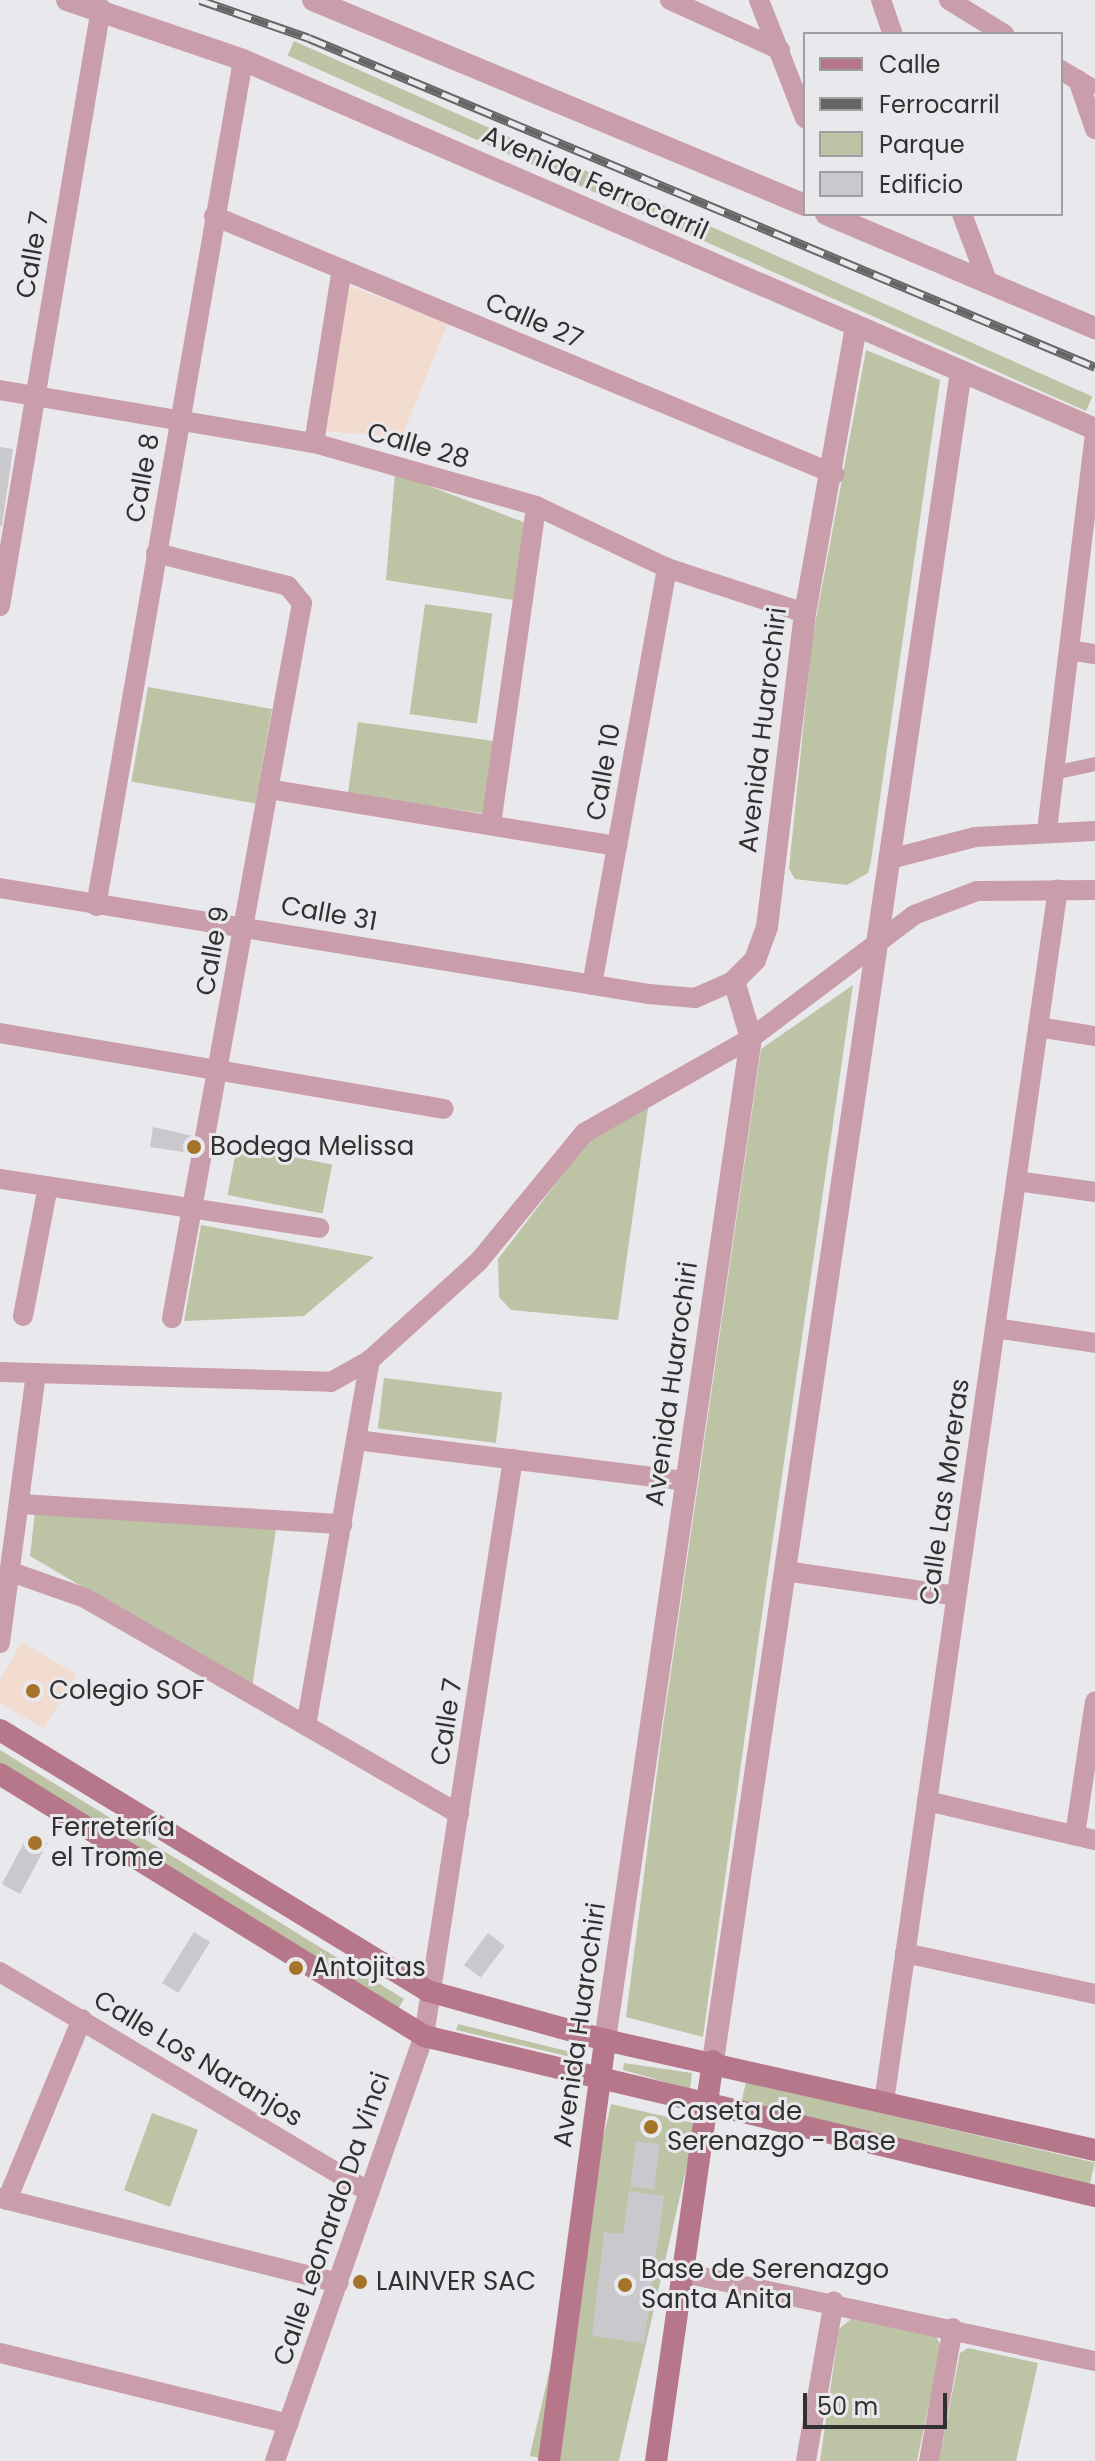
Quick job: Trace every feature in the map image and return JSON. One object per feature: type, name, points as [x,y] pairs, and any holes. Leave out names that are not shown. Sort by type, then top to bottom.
[{"type":"main road","points":[[0,1730],[432,1992],[605,2040],[713,2061],[1095,2150]]},
{"type":"main road","points":[[0,1774],[424,2036],[707,2106],[1095,2196]]},
{"type":"main road","name":"Avenida Huarochiri","points":[[549,2461],[605,2040]]},
{"type":"main road","points":[[656,2461],[713,2061]]},
{"type":"street","name":"Avenida Ferrocarril","points":[[67,0],[101,8],[243,60],[1095,429]]},
{"type":"street","points":[[313,0],[803,204]]},
{"type":"street","points":[[670,0],[780,50]]},
{"type":"street","points":[[759,0],[803,113]]},
{"type":"street","points":[[881,0],[892,32]]},
{"type":"street","points":[[949,0],[1001,32]]},
{"type":"street","name":"Calle 7","points":[[0,606],[101,8]]},
{"type":"street","name":"Calle 8","points":[[96,906],[243,60]]},
{"type":"street","points":[[1078,80],[1095,129]]},
{"type":"street","name":"Calle 27","points":[[214,216],[834,474]]},
{"type":"street","points":[[837,216],[1095,328]]},
{"type":"street","points":[[963,216],[988,283]]},
{"type":"street","points":[[314,443],[342,269]]},
{"type":"street","name":"Avenida Huarochiri","points":[[605,2040],[751,1038],[734,981],[755,960],[767,927],[805,613],[834,474],[856,327]]},
{"type":"street","points":[[713,2061],[961,371]]},
{"type":"street","name":"Calle 28","points":[[0,390],[314,443],[536,506],[667,568],[805,613]]},
{"type":"street","points":[[1048,822],[1095,436]]},
{"type":"street","points":[[491,824],[536,506]]},
{"type":"street","name":"Calle 9","points":[[156,553],[298,594],[302,603],[172,1318]]},
{"type":"street","name":"Calle 10","points":[[592,985],[667,568]]},
{"type":"street","points":[[1069,650],[1095,654]]},
{"type":"street","points":[[1054,773],[1095,764]]},
{"type":"street","points":[[268,789],[617,846]]},
{"type":"street","points":[[890,859],[975,837],[1095,831]]},
{"type":"street","name":"Calle 31","points":[[0,888],[649,994],[695,998],[734,981]]},
{"type":"street","name":"Calle Las Moreras","points":[[884,2102],[1058,889]]},
{"type":"street","points":[[0,1372],[331,1382],[370,1360],[479,1261],[584,1133],[751,1038],[876,949],[914,915],[977,891],[1095,890]]},
{"type":"street","points":[[1038,1027],[1095,1036]]},
{"type":"street","points":[[0,1033],[444,1109]]},
{"type":"street","points":[[0,1179],[319,1228]]},
{"type":"street","points":[[1016,1181],[1095,1192]]},
{"type":"street","points":[[23,1316],[48,1186]]},
{"type":"street","points":[[995,1328],[1095,1343]]},
{"type":"street","points":[[306,1726],[370,1360]]},
{"type":"street","points":[[0,1643],[14,1573],[36,1373]]},
{"type":"street","points":[[356,1440],[686,1481]]},
{"type":"street","name":"Calle 7","points":[[432,1992],[513,1459]]},
{"type":"street","points":[[21,1504],[342,1524]]},
{"type":"street","points":[[785,1571],[956,1596]]},
{"type":"street","points":[[14,1573],[85,1598],[459,1814]]},
{"type":"street","points":[[927,1801],[1085,1837],[1095,1701]]},
{"type":"street","points":[[905,1953],[1095,1994]]},
{"type":"street","name":"Calle Los Naranjos","points":[[0,1972],[369,2192]]},
{"type":"street","name":"Calle Leonardo Da Vinci","points":[[275,2461],[424,2036],[432,1992]]},
{"type":"street","points":[[82,2019],[3,2199],[338,2283]]},
{"type":"street","points":[[684,2273],[834,2301],[1095,2361]]},
{"type":"street","points":[[806,2461],[834,2301]]},
{"type":"street","points":[[929,2461],[953,2328]]},
{"type":"street","points":[[0,2353],[288,2424]]},
{"type":"shaded area","points":[[349,286],[448,323],[401,438],[325,431]]},
{"type":"shaded area","name":"Colegio SOF","points":[[22,1642],[76,1674],[44,1729],[0,1703],[0,1679]]},
{"type":"green space","points":[[294,41],[1092,396],[1086,411],[287,56]]},
{"type":"green space","points":[[866,350],[940,380],[871,861],[868,873],[847,885],[795,879],[789,869],[812,640]]},
{"type":"green space","points":[[395,473],[526,523],[514,600],[386,580]]},
{"type":"green space","points":[[425,604],[492,613],[477,723],[410,714]]},
{"type":"green space","points":[[148,687],[272,709],[255,803],[131,782]]},
{"type":"green space","points":[[358,722],[494,741],[484,813],[348,794]]},
{"type":"green space","points":[[853,985],[703,2037],[626,2017],[662,1733],[761,1049]]},
{"type":"green space","points":[[649,1101],[618,1320],[511,1310],[499,1297],[498,1259],[590,1139]]},
{"type":"green space","points":[[237,1146],[332,1165],[323,1214],[227,1195]]},
{"type":"green space","points":[[201,1225],[374,1257],[304,1316],[184,1321]]},
{"type":"green space","points":[[384,1378],[502,1393],[496,1443],[378,1429]]},
{"type":"green space","points":[[35,1512],[277,1523],[252,1687],[30,1556]]},
{"type":"green space","points":[[0,1750],[404,1999],[398,2009],[0,1766]]},
{"type":"green space","points":[[458,2024],[575,2053],[575,2058],[456,2030]]},
{"type":"green space","points":[[624,2063],[692,2073],[690,2089],[623,2070]]},
{"type":"green space","points":[[746,2082],[1095,2163],[1089,2186],[741,2105]]},
{"type":"green space","points":[[611,2104],[697,2124],[619,2461],[553,2461],[530,2456]]},
{"type":"green space","points":[[152,2113],[198,2130],[170,2207],[124,2190]]},
{"type":"green space","points":[[851,2319],[936,2336],[941,2346],[917,2461],[820,2461],[839,2329]]},
{"type":"green space","points":[[968,2348],[1038,2363],[1016,2461],[939,2461],[960,2353]]},
{"type":"building","points":[[0,447],[13,449],[2,526],[0,526]]},
{"type":"building","points":[[153,1127],[206,1139],[202,1155],[150,1147]]},
{"type":"building","points":[[29,1833],[48,1843],[20,1894],[2,1884]]},
{"type":"building","points":[[194,1932],[210,1942],[178,1993],[162,1983]]},
{"type":"building","points":[[488,1933],[505,1946],[481,1978],[464,1965]]},
{"type":"building","name":"Caseta de Serenazgo - Base","points":[[647,2118],[659,2120],[656,2137],[644,2135]]},
{"type":"building","points":[[636,2141],[660,2144],[654,2190],[630,2187]]},
{"type":"building","name":"Base de Serenazgo Santa Anita","points":[[629,2191],[664,2196],[644,2343],[592,2336],[604,2232],[623,2234]]},
{"type":"railway","points":[[200,0],[309,38],[1095,367]]},
{"type":"place","name":"Bodega Melissa","points":[[194,1147]]},
{"type":"place","name":"Colegio SOF","points":[[33,1691]]},
{"type":"place","name":"Ferretería el Trome","points":[[35,1843]]},
{"type":"place","name":"Antojitas","points":[[296,1968]]},
{"type":"place","name":"Caseta de Serenazgo - Base","points":[[651,2127]]},
{"type":"place","name":"LAINVER SAC","points":[[360,2282]]},
{"type":"place","name":"Base de Serenazgo Santa Anita","points":[[625,2285]]}]
